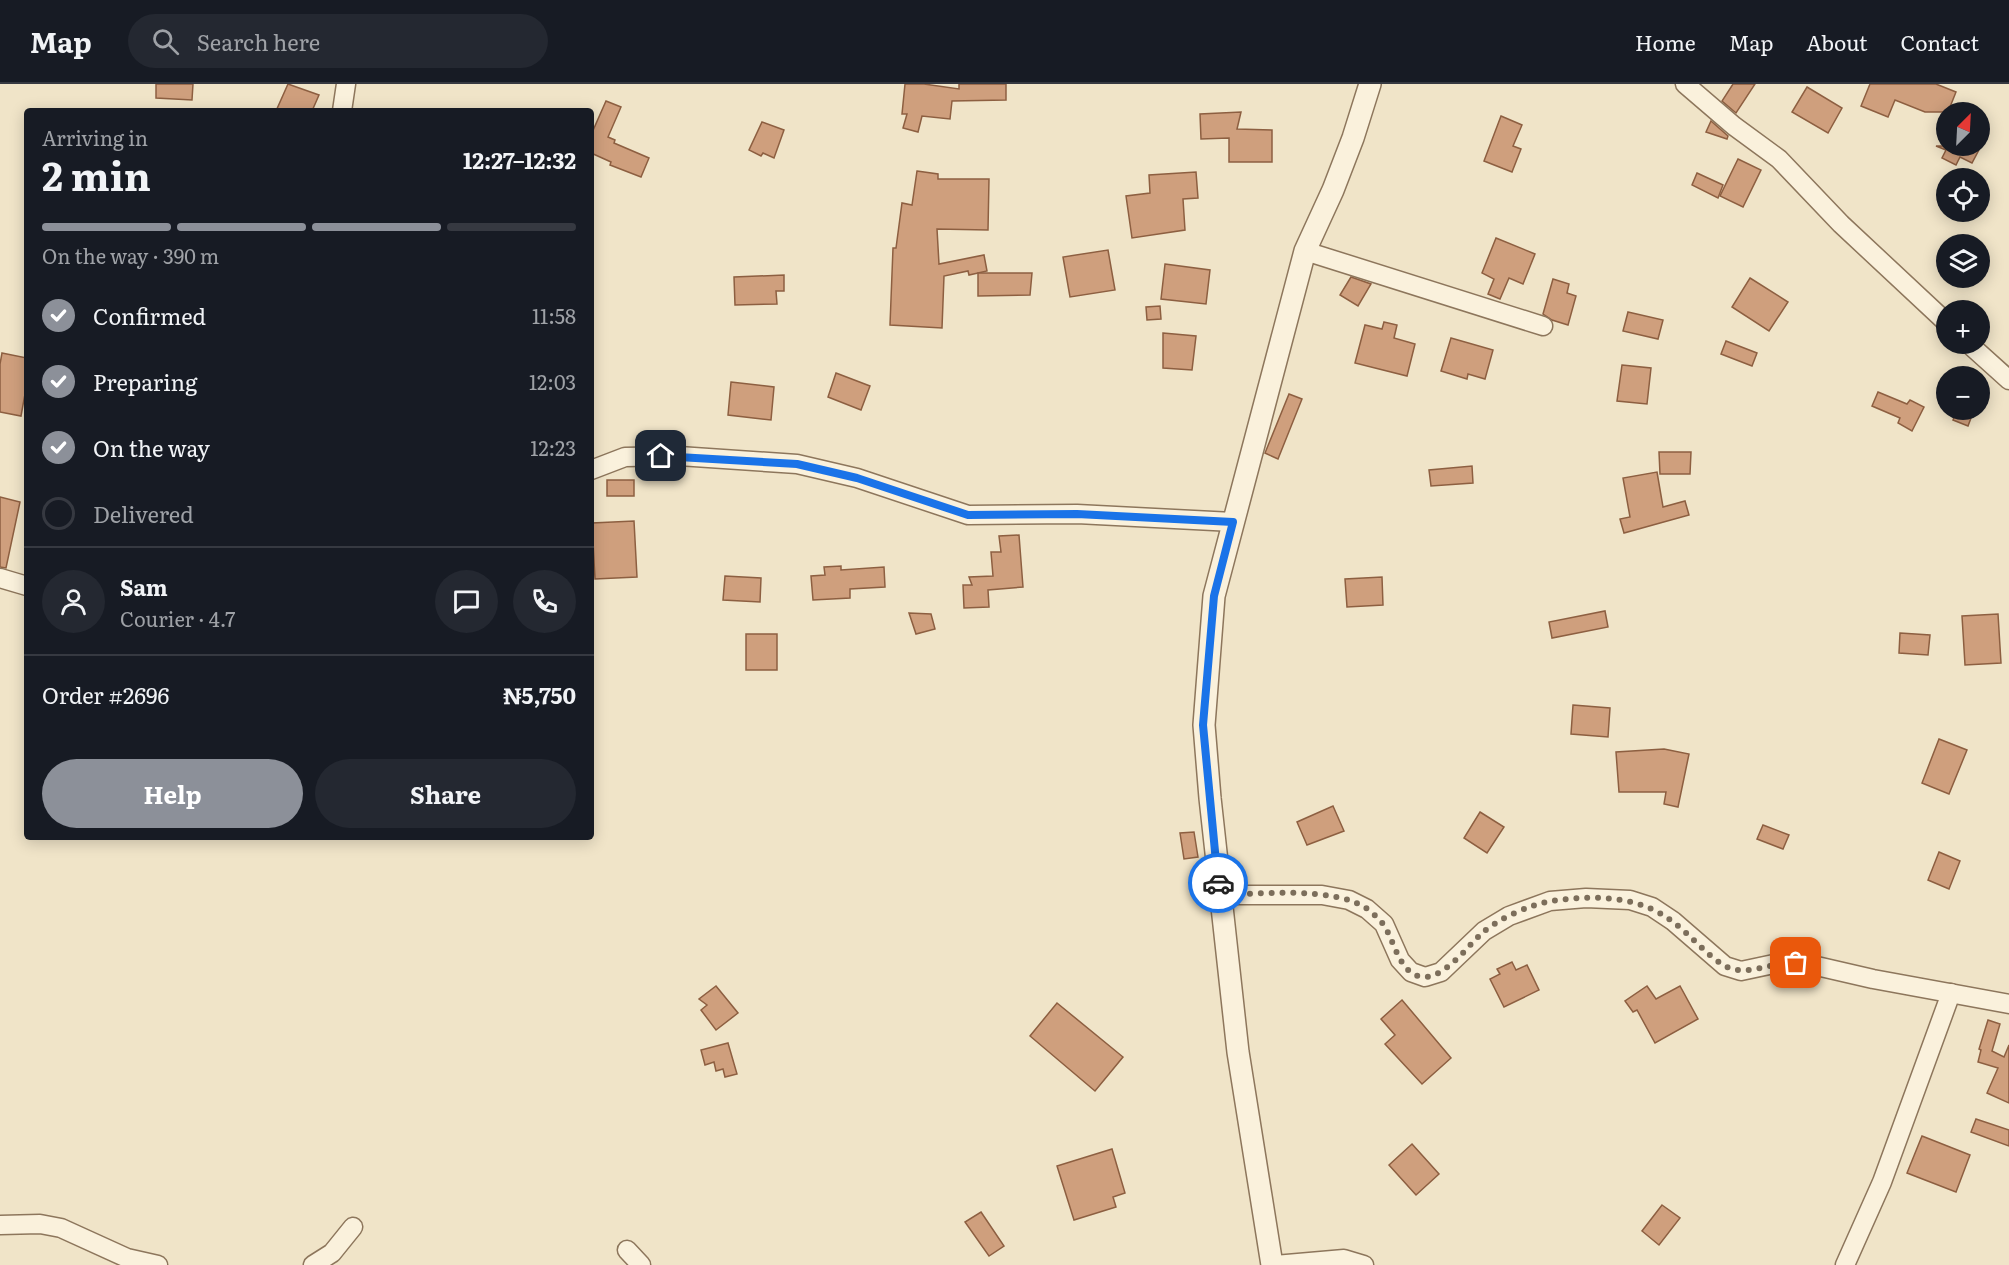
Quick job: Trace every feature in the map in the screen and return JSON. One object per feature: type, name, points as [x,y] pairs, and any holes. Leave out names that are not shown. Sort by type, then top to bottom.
[{"type":"street","points":[[342,108],[346,84]]},
{"type":"street","points":[[1364,1265],[1344,1259],[1273,1265],[1238,1052],[1219,895],[1203,725],[1214,596],[1233,522],[1305,251],[1341,170],[1370,84]]},
{"type":"street","points":[[1685,84],[1734,126],[1779,159],[1841,224],[1936,313]]},
{"type":"street","points":[[1305,251],[1543,326]]},
{"type":"street","points":[[1980,354],[2009,380]]},
{"type":"street","points":[[594,469],[625,457],[679,456],[797,464],[857,478],[968,515],[1077,514],[1233,522]]},
{"type":"street","points":[[0,578],[24,585]]},
{"type":"street","points":[[1219,895],[1322,895],[1349,900],[1367,909],[1384,924],[1400,960],[1411,972],[1425,977],[1441,972],[1484,931],[1509,916],[1550,901],[1586,898],[1630,900],[1652,907],[1673,921],[1725,966],[1740,971],[1783,962],[1808,964],[2009,1004]]},
{"type":"street","points":[[1845,1265],[1882,1182],[1950,993]]},
{"type":"street","points":[[0,1225],[40,1224],[61,1227],[127,1258],[158,1265]]},
{"type":"street","points":[[313,1265],[332,1253],[352,1227]]},
{"type":"street","points":[[627,1250],[641,1265]]},
{"type":"building","points":[[156,84],[193,84],[192,100],[156,98]]},
{"type":"building","points":[[288,84],[319,95],[313,108],[277,108]]},
{"type":"building","points":[[905,84],[959,89],[959,84],[1006,84],[1006,100],[952,101],[950,119],[922,116],[918,132],[903,128],[907,114],[902,114]]},
{"type":"building","points":[[1733,84],[1755,84],[1736,113],[1722,101]]},
{"type":"building","points":[[1870,84],[1936,84],[1956,92],[1952,102],[1936,102],[1936,112],[1925,112],[1895,100],[1888,117],[1861,106]]},
{"type":"building","points":[[1807,87],[1842,108],[1828,133],[1792,112]]},
{"type":"building","points":[[606,101],[621,107],[608,137],[615,140],[614,143],[649,158],[641,177],[610,165],[611,162],[594,154],[594,128]]},
{"type":"building","points":[[1241,112],[1237,129],[1272,130],[1272,162],[1229,162],[1229,138],[1201,139],[1200,114]]},
{"type":"building","points":[[1501,116],[1522,125],[1513,146],[1521,149],[1512,172],[1484,161]]},
{"type":"building","points":[[1711,121],[1728,136],[1727,139],[1706,132]]},
{"type":"building","points":[[762,122],[784,130],[774,158],[763,153],[761,156],[749,150]]},
{"type":"building","points":[[1943,156],[1976,156],[1972,163],[1960,157],[1956,165],[1942,158]]},
{"type":"building","points":[[1738,159],[1761,170],[1743,207],[1720,196]]},
{"type":"building","points":[[917,171],[938,174],[938,179],[989,179],[988,230],[937,229],[939,264],[984,255],[987,271],[969,275],[968,271],[944,276],[942,328],[890,325],[893,248],[896,248],[902,203],[912,205]]},
{"type":"building","points":[[1196,172],[1198,198],[1183,199],[1185,230],[1132,238],[1126,196],[1150,193],[1149,175]]},
{"type":"building","points":[[1697,173],[1723,185],[1718,198],[1692,185]]},
{"type":"building","points":[[1496,238],[1535,254],[1523,284],[1509,278],[1500,299],[1488,294],[1494,279],[1482,273]]},
{"type":"building","points":[[1108,250],[1115,290],[1070,297],[1063,257]]},
{"type":"building","points":[[1165,264],[1210,270],[1206,304],[1161,299]]},
{"type":"building","points":[[978,273],[1032,273],[1030,295],[978,296]]},
{"type":"building","points":[[784,275],[784,291],[776,291],[777,304],[735,305],[734,277]]},
{"type":"building","points":[[1351,277],[1371,284],[1358,306],[1340,295]]},
{"type":"building","points":[[1750,278],[1788,302],[1769,331],[1732,307]]},
{"type":"building","points":[[1553,279],[1569,284],[1567,293],[1576,296],[1568,325],[1552,320],[1543,314]]},
{"type":"building","points":[[1160,306],[1161,319],[1147,320],[1146,307]]},
{"type":"building","points":[[1628,312],[1663,320],[1658,339],[1623,331]]},
{"type":"building","points":[[1384,322],[1397,325],[1394,338],[1415,344],[1407,376],[1355,363],[1365,325],[1382,329]]},
{"type":"building","points":[[1163,333],[1196,336],[1192,370],[1163,368]]},
{"type":"building","points":[[1451,338],[1493,350],[1485,379],[1468,374],[1467,379],[1441,371]]},
{"type":"building","points":[[1726,341],[1757,353],[1752,366],[1721,354]]},
{"type":"building","points":[[2,353],[24,357],[24,400],[21,416],[0,412]]},
{"type":"building","points":[[1622,365],[1651,368],[1647,404],[1617,401]]},
{"type":"building","points":[[836,373],[870,386],[861,410],[828,397]]},
{"type":"building","points":[[731,382],[774,387],[771,420],[728,415]]},
{"type":"building","points":[[1878,392],[1907,404],[1910,400],[1924,407],[1912,431],[1898,423],[1900,418],[1872,406]]},
{"type":"building","points":[[1289,394],[1302,399],[1278,459],[1265,453]]},
{"type":"building","points":[[1953,420],[1970,420],[1968,426]]},
{"type":"building","points":[[1659,452],[1691,452],[1690,474],[1660,474]]},
{"type":"building","points":[[1472,466],[1473,483],[1431,486],[1429,470]]},
{"type":"building","points":[[1657,472],[1663,507],[1685,501],[1689,515],[1624,533],[1620,519],[1630,517],[1623,478]]},
{"type":"building","points":[[607,480],[634,480],[634,496],[607,496]]},
{"type":"building","points":[[0,497],[20,502],[6,568],[0,567]]},
{"type":"building","points":[[634,521],[637,577],[595,579],[594,523]]},
{"type":"building","points":[[1019,535],[1023,587],[988,590],[989,607],[964,608],[963,585],[972,585],[969,577],[993,576],[991,552],[1001,552],[999,536]]},
{"type":"building","points":[[841,566],[841,570],[884,567],[885,587],[850,589],[850,598],[813,600],[811,576],[825,575],[824,567]]},
{"type":"building","points":[[725,576],[761,578],[760,602],[723,600]]},
{"type":"building","points":[[1382,577],[1383,605],[1347,607],[1345,579]]},
{"type":"building","points":[[1605,611],[1608,627],[1552,638],[1549,622]]},
{"type":"building","points":[[909,613],[931,614],[935,629],[916,634]]},
{"type":"building","points":[[1998,614],[2001,663],[1965,665],[1962,616]]},
{"type":"building","points":[[1900,633],[1930,635],[1928,655],[1899,653]]},
{"type":"building","points":[[746,634],[777,634],[777,670],[746,670]]},
{"type":"building","points":[[1573,705],[1610,708],[1608,737],[1571,734]]},
{"type":"building","points":[[1939,739],[1967,750],[1949,794],[1922,783]]},
{"type":"building","points":[[1664,749],[1689,754],[1678,807],[1664,804],[1666,792],[1619,792],[1616,752]]},
{"type":"building","points":[[1333,806],[1344,831],[1307,845],[1297,822]]},
{"type":"building","points":[[1480,812],[1504,827],[1487,853],[1464,838]]},
{"type":"building","points":[[1763,825],[1789,835],[1783,849],[1757,839]]},
{"type":"building","points":[[1194,832],[1198,857],[1184,859],[1180,833]]},
{"type":"building","points":[[1939,852],[1960,861],[1949,889],[1928,880]]},
{"type":"building","points":[[1512,962],[1516,970],[1527,965],[1539,990],[1504,1007],[1490,979],[1500,974],[1497,969]]},
{"type":"building","points":[[716,986],[738,1013],[716,1030],[701,1010],[707,1005],[699,999]]},
{"type":"building","points":[[1647,986],[1656,999],[1680,986],[1698,1019],[1655,1043],[1637,1010],[1633,1012],[1625,1001]]},
{"type":"building","points":[[1402,1000],[1451,1058],[1422,1084],[1385,1044],[1395,1035],[1381,1019]]},
{"type":"building","points":[[1057,1003],[1123,1057],[1095,1091],[1030,1036]]},
{"type":"building","points":[[1988,1020],[2000,1024],[1992,1051],[2004,1057],[2009,1045],[2009,1103],[1987,1093],[1998,1068],[1978,1062],[1981,1050],[1979,1049]]},
{"type":"building","points":[[728,1043],[737,1074],[725,1077],[723,1069],[716,1071],[714,1062],[705,1065],[701,1050]]},
{"type":"building","points":[[1976,1119],[2009,1130],[2009,1146],[1971,1132]]},
{"type":"building","points":[[1922,1136],[1970,1155],[1956,1192],[1907,1173]]},
{"type":"building","points":[[1412,1144],[1439,1174],[1416,1195],[1389,1165]]},
{"type":"building","points":[[1112,1149],[1125,1193],[1113,1197],[1116,1207],[1074,1220],[1057,1166]]},
{"type":"building","points":[[1662,1205],[1680,1218],[1659,1245],[1642,1231]]},
{"type":"building","points":[[981,1212],[1004,1246],[989,1256],[965,1222]]},
{"type":"way so far","points":[[1218,883],[1219,895],[1322,895],[1349,900],[1367,909],[1384,924],[1400,960],[1411,972],[1425,977],[1441,972],[1484,931],[1509,916],[1550,901],[1586,898],[1630,900],[1652,907],[1673,921],[1725,966],[1740,971],[1783,962],[1796,963]]},
{"type":"route","points":[[661,456],[797,464],[857,478],[968,515],[1077,514],[1233,522],[1214,596],[1203,725],[1218,883]]}]
